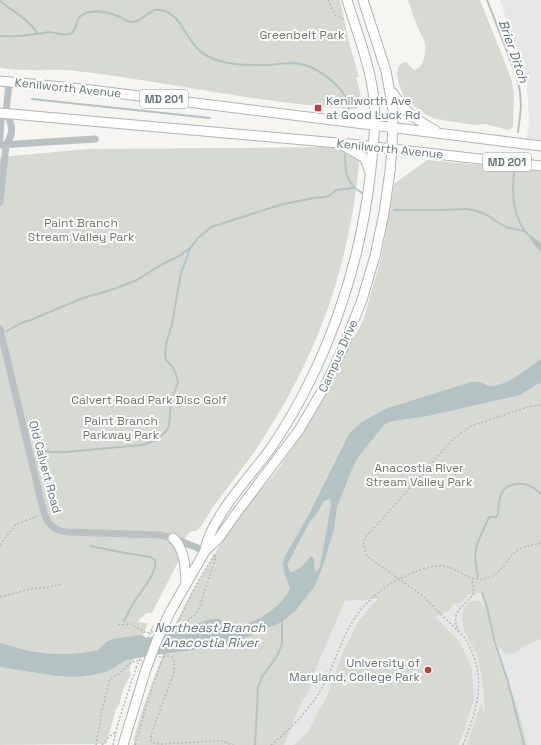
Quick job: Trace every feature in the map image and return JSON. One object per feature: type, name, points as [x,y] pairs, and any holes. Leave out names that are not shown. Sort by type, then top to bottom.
[{"type":"main road","name":"Campus Drive","points":[[205,551],[207,540],[214,525],[273,445],[314,372],[345,295],[363,224],[374,146],[375,125],[374,97],[371,81],[347,0]]},
{"type":"main road","points":[[363,0],[381,54],[390,88],[398,102],[413,117],[439,133]]},
{"type":"main road","name":"Kenilworth Avenue","points":[[4,81],[90,90],[541,146]]},
{"type":"main road","name":"Campus Drive","points":[[123,745],[146,669],[157,640],[186,582],[205,551],[218,539],[299,430],[325,386],[342,350],[362,300],[375,256],[384,213],[392,149],[393,110],[390,88]]},
{"type":"main road","name":"Kenilworth Avenue","points":[[3,113],[374,146],[541,166]]},
{"type":"main road","points":[[339,143],[365,158],[370,175]]},
{"type":"main road","points":[[174,538],[181,548],[184,559],[186,582]]},
{"type":"street","points":[[0,202],[1,119],[3,113],[4,81]]},
{"type":"street","points":[[1,142],[11,138],[12,123],[3,113]]},
{"type":"street","points":[[1,142],[95,140]]},
{"type":"street","name":"Old Calvert Road","points":[[0,329],[42,508],[52,526],[57,530],[67,532],[152,534],[174,538],[205,551]]},
{"type":"path","points":[[328,0],[334,15],[355,26]]},
{"type":"path","points":[[462,745],[476,708],[479,695],[479,682],[474,656],[465,638],[424,597],[400,578],[367,556],[363,545],[365,537],[453,439],[471,426],[528,407],[541,405]]},
{"type":"path","points":[[0,545],[16,524],[44,514]]},
{"type":"path","points":[[271,745],[298,719],[319,693],[344,636],[362,607],[385,587],[400,578],[426,569],[444,566],[468,578],[484,579],[499,572],[510,557],[518,550],[527,546],[541,543]]},
{"type":"path","points":[[135,745],[148,699],[161,663],[179,620],[214,555],[205,551]]},
{"type":"path","points":[[460,633],[456,626],[456,616],[461,606],[474,593],[473,579]]},
{"type":"path","points":[[0,597],[30,589],[62,584]]},
{"type":"path","points":[[112,745],[136,668],[153,626]]},
{"type":"path","points":[[172,657],[174,672],[150,738],[151,741],[154,743],[182,744],[221,741],[233,745]]},
{"type":"path","points":[[96,745],[109,681],[120,673],[127,665]]},
{"type":"path","points":[[102,745],[116,732]]},
{"type":"shaded area","points":[[500,0],[541,0],[541,145],[526,144],[529,120],[527,85]]},
{"type":"shaded area","name":"University of Maryland, College Park","points":[[481,593],[496,649],[541,603],[541,745],[284,745],[345,601]]},
{"type":"green space","name":"Greenbelt Park","points":[[0,0],[340,0],[348,38],[359,77],[356,77],[360,94],[360,103],[356,109],[321,106],[251,98],[76,71],[0,68]]},
{"type":"green space","points":[[408,0],[480,0],[511,78],[514,93],[513,127],[511,129],[507,130],[486,124],[474,125],[435,119],[418,110],[404,96],[399,85],[397,75],[398,68],[400,64],[406,62],[414,70],[417,69],[424,60],[425,51],[424,40]]},
{"type":"green space","points":[[351,147],[360,154],[355,196],[339,274],[327,311],[295,383],[276,419],[253,454],[213,507],[198,530],[189,533],[177,554],[179,560],[152,613],[146,613],[137,622],[148,623],[129,670],[131,674],[116,709],[106,744],[0,745],[0,158],[88,149]]},
{"type":"green space","name":"Anacostia River Stream Valley Park","points":[[427,160],[541,171],[541,639],[514,653],[509,654],[503,652],[501,648],[496,649],[487,616],[492,640],[517,705],[527,745],[467,745],[481,704],[485,714],[481,670],[475,651],[463,628],[462,614],[465,607],[471,602],[479,602],[485,608],[481,593],[469,594],[462,602],[452,605],[450,610],[435,617],[460,642],[472,668],[474,699],[464,732],[458,745],[294,745],[309,731],[319,709],[326,699],[344,650],[359,620],[378,599],[345,601],[315,671],[311,686],[302,702],[284,745],[133,745],[140,717],[153,680],[176,623],[190,595],[220,545],[242,513],[279,468],[308,424],[329,388],[345,353],[363,321],[381,258],[394,184]]},
{"type":"water","points":[[526,232],[541,243],[541,252],[535,246]]},
{"type":"water","name":"Northeast Branch Anacostia River","points":[[541,359],[541,382],[520,395],[428,416],[392,421],[385,424],[358,457],[352,469],[337,507],[334,529],[324,563],[315,586],[296,610],[282,622],[235,642],[219,647],[126,660],[108,671],[93,675],[75,677],[57,676],[0,667],[0,643],[28,651],[51,654],[71,654],[98,650],[106,642],[113,639],[141,635],[147,638],[182,629],[211,619],[219,619],[222,621],[221,627],[231,627],[251,622],[261,617],[278,605],[290,589],[284,570],[284,558],[308,516],[349,434],[360,423],[385,409],[471,382],[480,382],[490,386],[499,385],[512,379]],"holes":[[[330,499],[331,505],[320,566],[317,572],[315,571],[314,567],[314,558],[311,556],[299,569],[290,572],[287,565],[309,523],[318,512],[324,501]]]},
{"type":"waterway","name":"Brier Ditch","points":[[487,0],[517,77],[521,107],[518,132]]},
{"type":"waterway","points":[[0,1],[25,20],[38,34]]},
{"type":"waterway","points":[[0,36],[22,36],[51,32],[67,35],[72,33],[79,18],[90,12],[98,11],[109,13],[131,22],[137,21],[153,11],[160,10],[172,15],[197,48],[204,54],[214,59],[226,63],[244,65],[288,63],[303,64],[320,72],[341,90],[347,100],[349,109]]},
{"type":"waterway","points":[[32,99],[210,118]]},
{"type":"waterway","points":[[345,155],[345,167],[348,177],[353,185],[362,193]]},
{"type":"waterway","name":"Brier Ditch","points":[[514,171],[514,204],[518,219],[527,234]]},
{"type":"waterway","points":[[7,331],[21,323],[83,298],[111,290],[137,280],[159,266],[179,256],[190,248],[198,238],[211,227],[283,204],[329,196],[336,190],[353,188]]},
{"type":"waterway","points":[[394,210],[467,209],[487,215],[506,227],[524,231]]},
{"type":"waterway","points":[[34,449],[51,452],[65,452],[142,445],[157,440],[166,431],[169,426],[171,402],[178,382],[172,366],[166,360],[166,344],[172,324],[181,273],[190,249]]},
{"type":"waterway","points":[[478,577],[475,557],[477,544],[489,517],[496,517],[498,514],[500,497],[503,490],[509,486],[522,484],[534,488],[541,494]]},
{"type":"waterway","points":[[90,546],[150,557],[155,560],[154,571],[151,577],[133,604],[124,621]]},
{"type":"waterway","points":[[482,592],[487,607],[494,640],[508,682],[524,745]]},
{"type":"waterway","points":[[255,745],[258,687],[262,677],[277,656],[282,644],[282,619]]},
{"type":"place","name":"Kenilworth Ave at Good Luck Rd","points":[[318,108]]},
{"type":"place","name":"University of Maryland, College Park","points":[[428,670]]},
{"type":"park label","name":"Paint Branch Stream Valley Park","points":[[81,230]]},
{"type":"park label","name":"Calvert Road Park Disc Golf","points":[[149,400]]},
{"type":"park label","name":"Paint Branch Parkway Park","points":[[121,428]]}]
